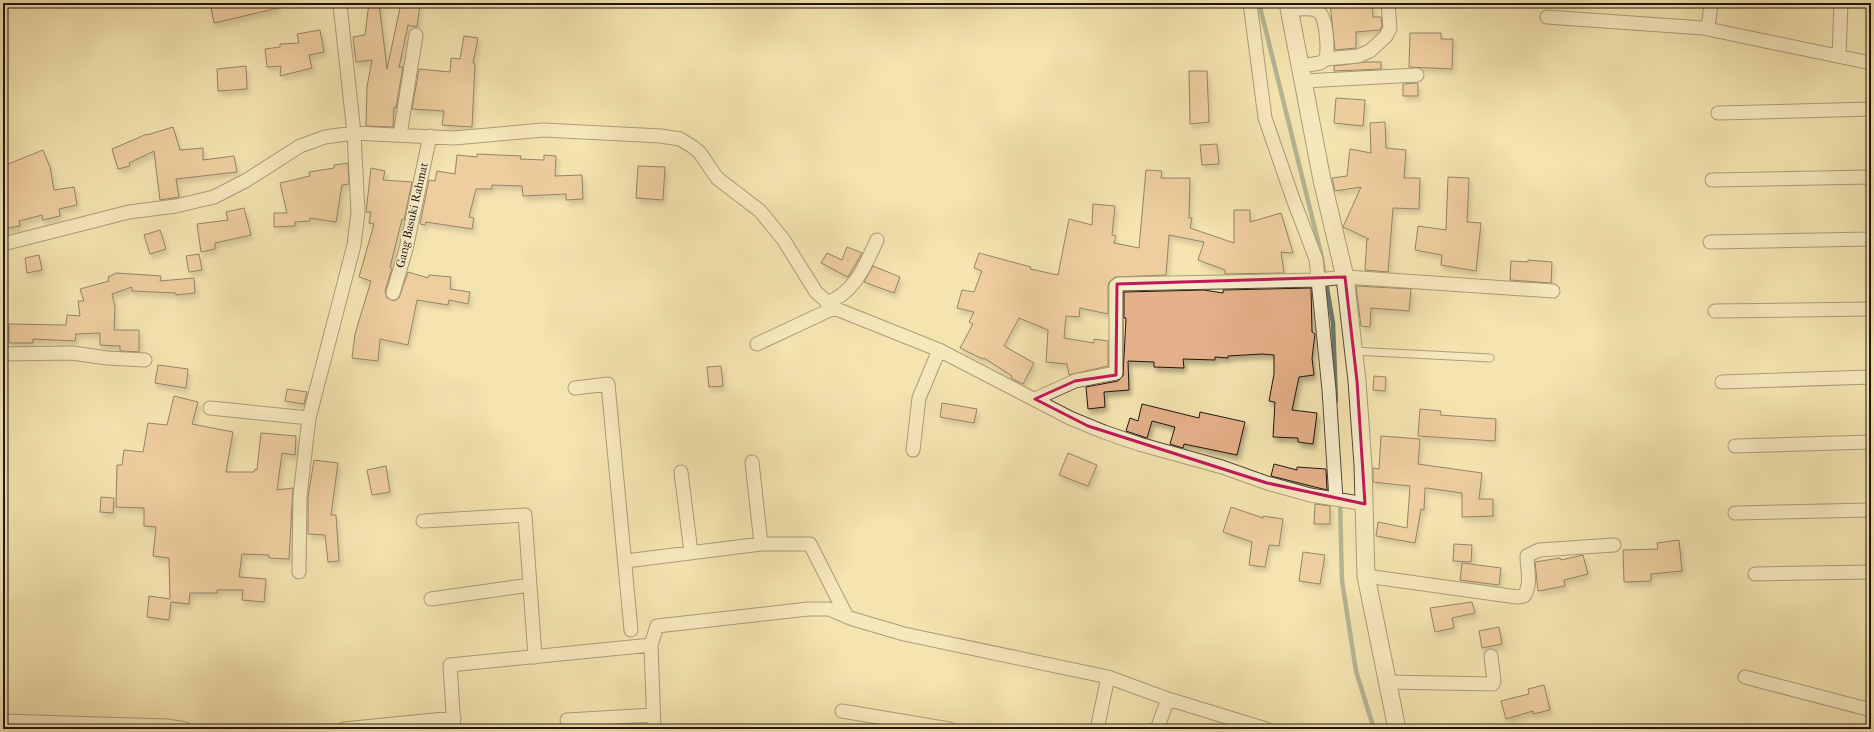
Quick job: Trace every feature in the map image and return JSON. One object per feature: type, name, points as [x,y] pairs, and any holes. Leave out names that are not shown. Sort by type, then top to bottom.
[{"type":"street","points":[[1250,3],[1265,118],[1288,186],[1311,244],[1316,259],[1320,280],[1338,500]]},
{"type":"street","points":[[1303,74],[1326,59],[1358,56],[1370,51],[1386,36],[1390,28],[1388,3]]},
{"type":"street","points":[[1708,29],[1711,3]]},
{"type":"street","points":[[1839,55],[1841,3]]},
{"type":"street","points":[[299,572],[300,496],[309,418],[356,229],[358,195],[354,133],[340,5]]},
{"type":"street","points":[[1326,59],[1326,40],[1322,14],[1317,10],[1289,6],[1341,278],[1353,351],[1361,438],[1359,503],[1366,576],[1397,729]]},
{"type":"street","points":[[1547,17],[1708,29],[1839,55],[1871,63]]},
{"type":"street","points":[[400,135],[416,35]]},
{"type":"street","points":[[1303,74],[1417,74]]},
{"type":"street","points":[[1718,113],[1871,109]]},
{"type":"street","points":[[3,244],[129,212],[176,206],[214,197],[247,180],[288,153],[309,142],[325,136],[354,133],[454,138],[543,130],[661,136],[680,139],[700,153],[717,178],[760,212],[783,240],[816,292],[831,306],[939,350],[1088,426],[1139,444],[1222,467],[1267,483],[1310,495],[1359,503]]},
{"type":"street","name":"Gang Basuki Rahmat","points":[[393,293],[406,248],[430,136]]},
{"type":"street","points":[[1712,180],[1871,177]]},
{"type":"street","points":[[1710,242],[1871,239]]},
{"type":"street","points":[[757,344],[831,306],[860,277],[877,240]]},
{"type":"street","points":[[1035,399],[1075,381],[1116,373],[1117,284],[1320,280],[1341,278],[1553,291]]},
{"type":"street","points":[[1715,311],[1871,309]]},
{"type":"street","points":[[913,450],[919,398],[939,350]]},
{"type":"street","points":[[3,354],[72,353],[107,358],[145,360]]},
{"type":"street","points":[[1722,382],[1871,378]]},
{"type":"street","points":[[575,388],[608,384],[626,561],[631,630]]},
{"type":"street","points":[[210,408],[309,418]]},
{"type":"street","points":[[1735,446],[1871,442]]},
{"type":"street","points":[[752,462],[761,544]]},
{"type":"street","points":[[681,472],[691,552]]},
{"type":"street","points":[[1735,513],[1871,510]]},
{"type":"street","points":[[423,521],[525,515],[535,658]]},
{"type":"street","points":[[626,561],[761,544],[810,544],[847,617]]},
{"type":"street","points":[[1366,576],[1517,597],[1524,596],[1528,585],[1527,556],[1531,553],[1539,550],[1614,545]]},
{"type":"street","points":[[1755,574],[1871,572]]},
{"type":"street","points":[[431,599],[530,585]]},
{"type":"street","points":[[654,729],[651,645],[658,626],[808,609],[829,609],[847,617],[904,634],[955,646],[1108,677],[1266,729]]},
{"type":"street","points":[[344,729],[454,723],[450,665],[535,658],[651,645]]},
{"type":"street","points":[[1387,682],[1493,684],[1494,680],[1491,656]]},
{"type":"street","points":[[1098,729],[1108,677]]},
{"type":"street","points":[[1745,677],[1871,710]]},
{"type":"street","points":[[1157,729],[1168,698]]},
{"type":"street","points":[[842,711],[880,723],[949,729]]},
{"type":"street","points":[[567,720],[654,715]]},
{"type":"street","points":[[3,721],[18,725],[185,729]]},
{"type":"lane","points":[[1353,351],[1490,358]]},
{"type":"highlighted area","points":[[1345,277],[1357,381],[1365,504],[1267,483],[1088,426],[1035,399],[1075,381],[1116,375],[1117,284]]},
{"type":"building","points":[[210,3],[277,3],[278,8],[214,23]]},
{"type":"building","points":[[369,3],[379,3],[387,69],[401,3],[420,3],[417,27],[408,25],[399,67],[403,67],[396,108],[394,107],[393,127],[366,126],[367,87],[372,60],[356,62],[353,37],[365,35]]},
{"type":"building","points":[[1330,3],[1372,3],[1373,17],[1381,17],[1382,26],[1380,30],[1356,32],[1356,48],[1335,50]]},
{"type":"building","points":[[320,30],[324,52],[309,55],[312,68],[280,76],[281,66],[267,67],[265,49],[280,47],[280,44],[299,43],[297,34]]},
{"type":"building","points":[[1410,33],[1441,33],[1441,39],[1453,39],[1452,69],[1409,67]]},
{"type":"building","points":[[464,36],[478,38],[473,63],[475,64],[472,127],[442,125],[444,111],[412,109],[419,69],[450,72],[451,58],[460,59]]},
{"type":"building","points":[[1364,62],[1381,62],[1381,69],[1334,71],[1334,66]]},
{"type":"building","points":[[246,66],[247,89],[218,91],[217,69]]},
{"type":"building","points":[[1189,71],[1207,71],[1209,122],[1190,124]]},
{"type":"building","points":[[1418,83],[1418,96],[1403,96],[1403,84]]},
{"type":"building","points":[[1336,98],[1365,100],[1363,126],[1334,123]]},
{"type":"building","points":[[1385,122],[1386,148],[1406,150],[1404,178],[1420,178],[1419,209],[1393,208],[1388,272],[1365,270],[1367,239],[1369,239],[1343,227],[1361,187],[1335,191],[1332,178],[1347,176],[1350,149],[1371,153],[1370,123]]},
{"type":"building","points":[[173,127],[180,150],[203,148],[203,160],[234,156],[237,172],[176,179],[179,197],[160,200],[154,151],[129,163],[130,166],[118,169],[112,149],[147,134]]},
{"type":"building","points":[[1217,144],[1219,164],[1202,165],[1200,145]]},
{"type":"building","points":[[43,150],[50,167],[54,190],[74,187],[77,205],[59,209],[60,216],[43,220],[42,215],[19,221],[20,226],[3,229],[3,166]]},
{"type":"building","points":[[477,154],[521,156],[520,159],[544,160],[544,155],[556,156],[555,176],[582,175],[583,199],[566,200],[566,194],[523,196],[522,186],[492,185],[492,189],[476,189],[469,217],[474,218],[472,229],[426,222],[425,225],[420,224],[429,180],[435,181],[437,171],[455,174],[457,155],[477,157]]},
{"type":"building","points":[[348,163],[349,184],[342,185],[336,222],[310,218],[310,221],[295,222],[295,226],[274,227],[274,213],[287,213],[280,183],[310,176],[309,172],[334,168],[334,165]]},
{"type":"building","points":[[638,166],[665,167],[663,200],[636,198]]},
{"type":"building","points":[[371,168],[385,171],[383,180],[412,182],[404,220],[402,219],[390,267],[392,268],[385,291],[387,298],[394,301],[399,298],[408,272],[428,278],[429,275],[451,277],[450,289],[470,292],[468,304],[449,300],[448,305],[417,300],[408,345],[380,339],[378,361],[352,358],[355,334],[371,281],[359,277],[374,224],[369,223],[371,212],[366,212]]},
{"type":"building","points":[[1146,170],[1162,171],[1161,178],[1190,178],[1189,218],[1192,218],[1190,228],[1234,243],[1234,210],[1250,210],[1250,222],[1281,213],[1293,253],[1281,252],[1284,273],[1225,274],[1225,270],[1198,260],[1204,242],[1169,235],[1166,275],[1115,277],[1109,282],[1108,286],[1108,314],[1080,308],[1079,317],[1066,316],[1064,338],[1094,343],[1094,339],[1108,341],[1108,366],[1069,375],[1067,364],[1046,362],[1048,330],[1019,318],[1004,346],[1034,363],[1023,384],[1011,378],[1012,376],[984,358],[983,359],[960,348],[973,324],[969,322],[974,312],[957,308],[962,290],[974,292],[982,271],[974,268],[979,253],[1031,267],[1030,269],[1058,275],[1069,219],[1092,225],[1093,204],[1115,206],[1112,235],[1116,236],[1114,243],[1139,248]]},
{"type":"building","points":[[1448,177],[1469,178],[1467,222],[1481,223],[1476,271],[1441,265],[1442,255],[1415,250],[1418,226],[1446,230]]},
{"type":"building","points":[[244,208],[251,235],[215,243],[215,249],[201,252],[197,224],[228,220],[226,212]]},
{"type":"building","points":[[160,230],[166,249],[150,254],[144,235]]},
{"type":"building","points":[[847,247],[862,253],[848,277],[821,263],[827,253],[842,260]]},
{"type":"building","points":[[199,254],[202,270],[189,272],[186,256]]},
{"type":"building","points":[[39,255],[42,270],[27,273],[25,258]]},
{"type":"building","points":[[1528,260],[1552,262],[1551,283],[1510,280],[1511,261],[1528,262]]},
{"type":"building","points":[[873,266],[900,277],[894,293],[864,282]]},
{"type":"building","points":[[116,273],[161,276],[160,281],[194,278],[195,293],[176,295],[176,293],[132,291],[132,287],[112,294],[115,307],[114,330],[139,330],[139,352],[120,351],[120,346],[100,345],[100,333],[76,334],[75,341],[33,339],[33,343],[9,343],[9,324],[66,325],[67,315],[80,316],[78,301],[84,301],[80,289],[109,281],[108,277]]},
{"type":"building","points":[[1356,286],[1411,289],[1409,311],[1371,308],[1370,327],[1361,326]]},
{"type":"building","points":[[1311,288],[1312,332],[1315,334],[1312,358],[1314,375],[1299,377],[1292,410],[1317,413],[1313,444],[1298,442],[1298,438],[1273,437],[1275,402],[1269,401],[1274,374],[1274,355],[1262,354],[1228,356],[1228,358],[1215,357],[1215,360],[1183,359],[1184,368],[1154,367],[1154,362],[1128,361],[1129,390],[1104,392],[1105,407],[1088,409],[1086,387],[1118,381],[1123,376],[1126,318],[1124,318],[1124,292],[1204,290],[1223,293],[1223,290]]},
{"type":"building","points":[[158,365],[188,369],[186,388],[155,383]]},
{"type":"building","points":[[721,366],[723,386],[709,387],[707,367]]},
{"type":"building","points":[[1374,376],[1386,377],[1385,391],[1373,390]]},
{"type":"building","points":[[287,389],[307,392],[304,404],[285,401]]},
{"type":"building","points":[[174,396],[198,402],[192,424],[233,432],[226,472],[254,472],[255,469],[257,470],[261,433],[296,436],[295,455],[282,453],[277,490],[293,488],[289,559],[269,558],[269,555],[242,554],[239,577],[266,579],[264,602],[242,600],[243,590],[217,590],[217,593],[190,593],[189,604],[171,602],[169,620],[147,617],[149,596],[170,599],[169,558],[153,556],[156,527],[144,526],[144,508],[116,507],[117,465],[122,465],[124,450],[143,452],[148,423],[167,425]]},
{"type":"building","points":[[942,403],[977,409],[974,423],[940,417]]},
{"type":"building","points":[[1142,404],[1199,418],[1200,412],[1245,422],[1237,455],[1184,444],[1183,448],[1170,444],[1175,427],[1152,421],[1147,438],[1126,431],[1130,418],[1138,421]]},
{"type":"building","points":[[1420,409],[1441,411],[1440,415],[1496,419],[1495,441],[1418,436]]},
{"type":"building","points":[[1381,436],[1420,439],[1418,464],[1482,473],[1479,499],[1493,499],[1493,516],[1462,517],[1462,493],[1425,488],[1424,510],[1421,509],[1415,543],[1376,536],[1378,522],[1407,528],[1410,486],[1373,482],[1373,468],[1379,469]]},
{"type":"building","points":[[1068,453],[1097,465],[1088,486],[1059,475]]},
{"type":"building","points":[[314,460],[338,463],[331,515],[336,515],[339,561],[328,562],[325,535],[308,534],[308,497]]},
{"type":"building","points":[[1274,464],[1297,470],[1297,467],[1326,469],[1327,490],[1271,476]]},
{"type":"building","points":[[386,466],[390,492],[372,495],[367,470]]},
{"type":"building","points":[[101,497],[114,498],[113,513],[100,512]]},
{"type":"building","points":[[1315,504],[1330,506],[1330,524],[1314,524]]},
{"type":"building","points":[[1231,507],[1263,518],[1263,516],[1283,519],[1279,546],[1269,545],[1265,567],[1249,565],[1252,542],[1223,532]]},
{"type":"building","points":[[1679,540],[1682,571],[1651,574],[1651,581],[1624,582],[1623,550],[1658,549],[1657,543]]},
{"type":"building","points":[[1454,544],[1472,545],[1471,562],[1453,561]]},
{"type":"building","points":[[1303,552],[1325,555],[1320,584],[1299,581]]},
{"type":"building","points":[[1583,555],[1588,574],[1564,580],[1565,586],[1538,591],[1535,562],[1560,558],[1561,560]]},
{"type":"building","points":[[1462,563],[1501,568],[1499,585],[1460,580]]},
{"type":"building","points":[[1472,602],[1475,613],[1452,618],[1454,628],[1435,632],[1430,608]]},
{"type":"building","points":[[1499,627],[1502,644],[1482,648],[1479,631]]},
{"type":"building","points":[[1544,685],[1550,710],[1533,714],[1533,711],[1506,719],[1501,701],[1529,694],[1528,689]]},
{"type":"waterway","points":[[1259,3],[1321,253],[1333,323],[1336,401]]},
{"type":"waterway","points":[[1340,501],[1342,581],[1356,671],[1374,729]]}]
